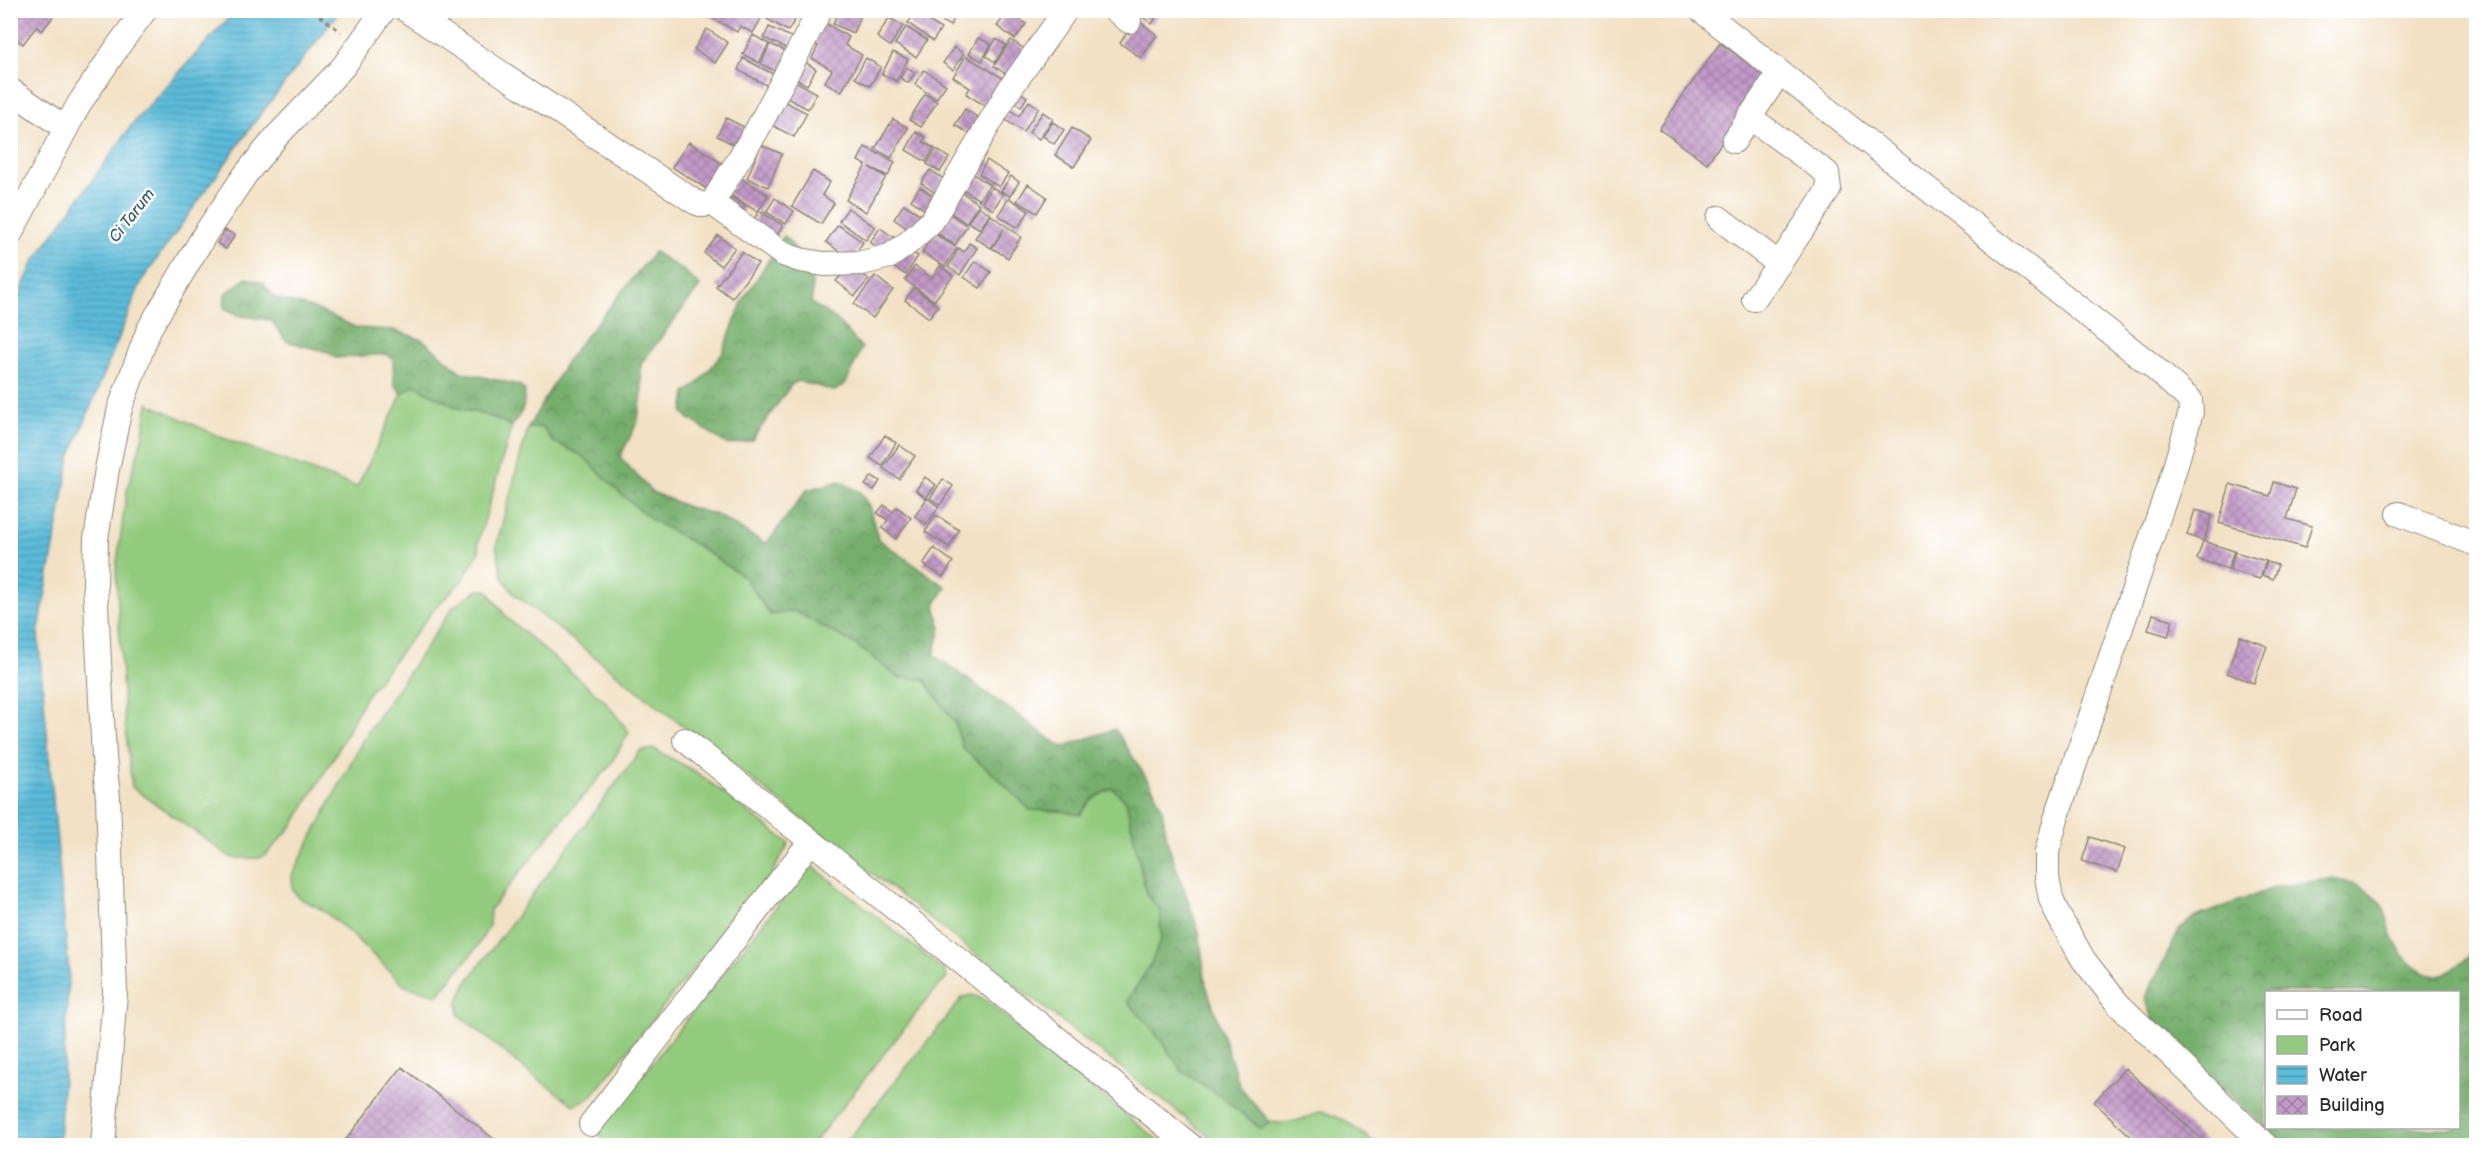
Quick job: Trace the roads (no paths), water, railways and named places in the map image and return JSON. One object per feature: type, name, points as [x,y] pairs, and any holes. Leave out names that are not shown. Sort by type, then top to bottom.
[{"type":"street","points":[[12,228],[65,128],[121,42],[145,10]]},
{"type":"street","points":[[103,1146],[114,982],[108,798],[94,585],[96,539],[120,408],[149,329],[205,234],[245,175],[277,136],[343,67],[384,10]]},
{"type":"street","points":[[406,10],[695,202],[703,205],[712,203],[757,130],[820,10]]},
{"type":"street","points":[[1701,10],[2151,365],[2190,400],[2191,412],[2173,474],[2056,819],[2047,852],[2047,877],[2051,899],[2058,915],[2083,959],[2118,1004],[2266,1146]]},
{"type":"street","points":[[712,203],[783,254],[800,260],[824,264],[862,263],[890,256],[932,221],[1009,90],[1062,12]]},
{"type":"street","points":[[1734,141],[1779,73]]},
{"type":"street","points":[[10,90],[65,128]]},
{"type":"street","points":[[1749,117],[1827,173],[1830,183],[1829,189],[1754,299]]},
{"type":"street","points":[[1719,218],[1779,264]]},
{"type":"street","points":[[2399,514],[2476,544]]},
{"type":"street","points":[[685,741],[1191,1146]]},
{"type":"street","points":[[591,1124],[811,841]]},
{"type":"water","name":"Ci Tarum","points":[[235,11],[340,11],[254,123],[142,280],[70,458],[38,635],[69,973],[59,1145],[11,1145],[11,313],[34,261],[134,122]]}]
